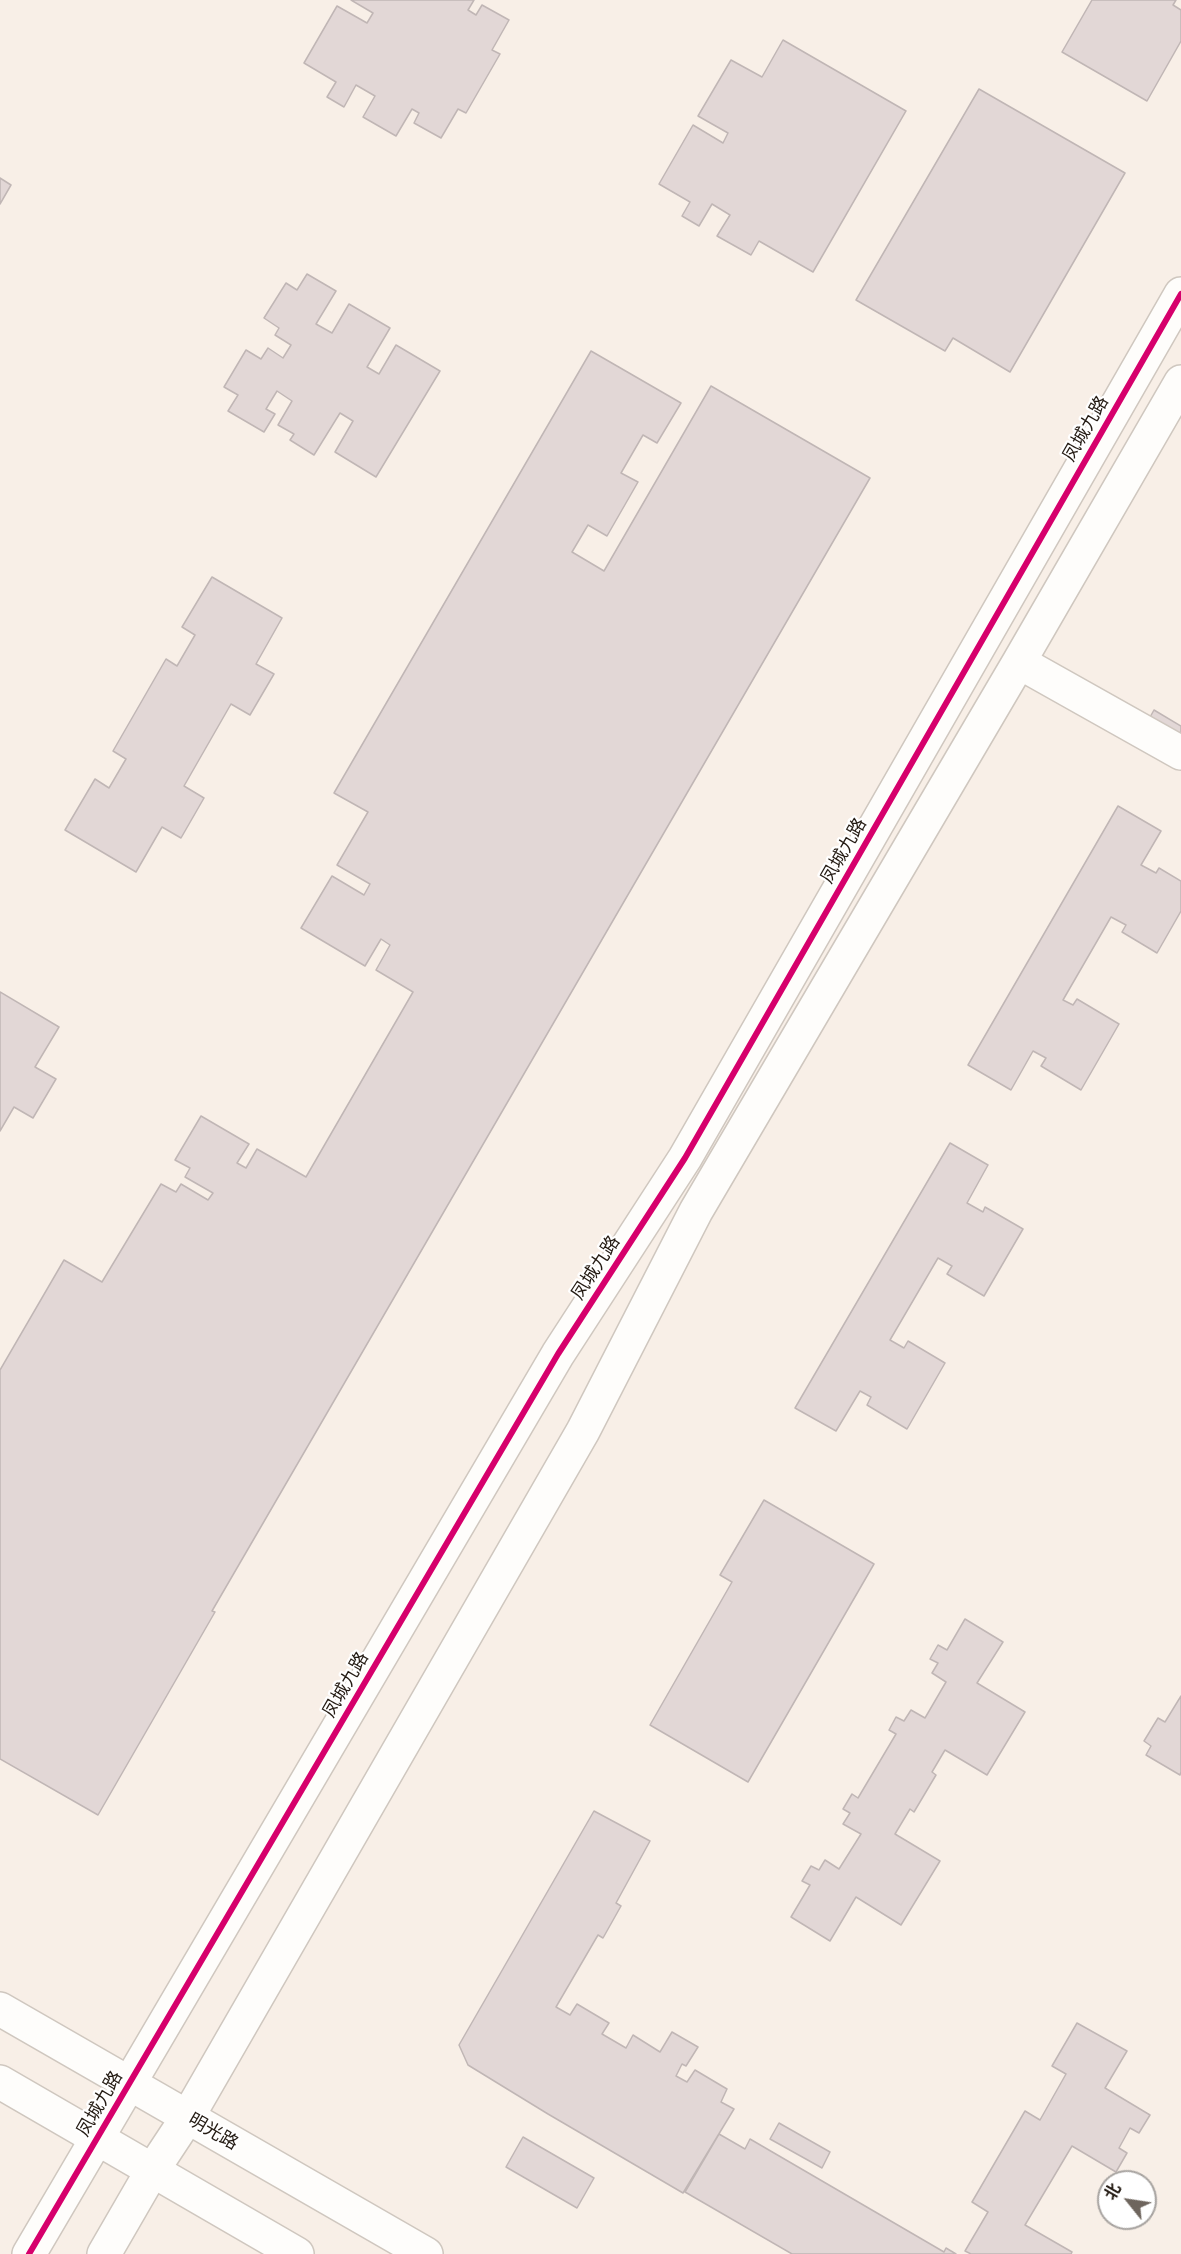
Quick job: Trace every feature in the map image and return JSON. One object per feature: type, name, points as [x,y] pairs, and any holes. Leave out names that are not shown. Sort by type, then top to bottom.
[{"type":"street","name":"凤城九路","points":[[29,2254],[558,1354],[685,1158],[1181,294]]},
{"type":"street","points":[[104,2254],[187,2118],[583,1431],[696,1210],[1181,382]]},
{"type":"street","points":[[1019,662],[1181,753]]},
{"type":"street","name":"明光路","points":[[0,2010],[426,2254]]},
{"type":"street","points":[[0,2082],[297,2254]]},
{"type":"building","points":[[351,0],[474,0],[468,10],[476,15],[482,5],[509,20],[492,50],[500,54],[466,113],[458,109],[441,138],[414,123],[419,113],[412,109],[396,136],[363,117],[375,96],[356,85],[344,107],[327,97],[336,82],[304,63],[337,6],[367,23],[373,13]]},
{"type":"building","points":[[1092,0],[1176,0],[1173,5],[1181,10],[1181,41],[1147,101],[1062,52]]},
{"type":"building","points":[[783,40],[906,111],[813,272],[759,241],[751,255],[717,236],[730,215],[712,204],[699,226],[682,216],[690,202],[659,184],[693,125],[723,143],[728,133],[698,116],[731,60],[762,77]]},
{"type":"building","points":[[979,89],[1125,173],[1010,372],[953,338],[945,351],[856,300]]},
{"type":"building","points":[[0,178],[11,185],[0,204]]},
{"type":"building","points":[[307,274],[336,291],[316,324],[332,333],[349,304],[390,328],[367,367],[379,374],[396,345],[440,371],[376,477],[335,452],[353,421],[340,413],[314,455],[290,440],[294,434],[278,425],[292,401],[277,391],[266,409],[275,414],[264,432],[228,411],[238,395],[224,387],[246,350],[261,359],[268,348],[283,358],[291,345],[275,335],[279,328],[264,318],[286,283],[297,290]]},
{"type":"building","points":[[591,351],[681,403],[657,443],[643,435],[621,473],[638,482],[607,536],[588,525],[572,552],[604,571],[711,386],[870,478],[212,1611],[215,1612],[98,1815],[0,1759],[0,1370],[64,1260],[102,1282],[161,1184],[176,1192],[181,1184],[208,1200],[213,1193],[185,1177],[190,1168],[175,1160],[201,1116],[249,1144],[237,1163],[246,1168],[257,1149],[306,1177],[413,992],[376,970],[390,945],[381,939],[365,966],[301,928],[332,876],[364,895],[370,884],[337,865],[368,812],[334,793]]},
{"type":"building","points":[[212,577],[282,618],[256,664],[274,674],[250,715],[231,704],[184,786],[204,798],[181,838],[162,827],[136,872],[65,830],[95,779],[109,788],[126,759],[113,751],[166,659],[177,666],[195,635],[182,627]]},
{"type":"building","points":[[1154,710],[1181,726],[1181,733],[1170,753],[1140,735]]},
{"type":"building","points":[[1118,806],[1161,831],[1141,865],[1156,873],[1159,868],[1181,881],[1181,911],[1157,953],[1122,932],[1126,925],[1111,917],[1063,1000],[1073,1005],[1077,999],[1119,1024],[1081,1090],[1041,1066],[1046,1058],[1033,1051],[1011,1090],[968,1065]]},
{"type":"building","points":[[0,992],[59,1027],[35,1067],[56,1079],[33,1118],[14,1107],[0,1131]]},
{"type":"building","points":[[950,1143],[988,1165],[967,1203],[983,1212],[985,1207],[1023,1229],[984,1296],[947,1274],[952,1266],[938,1258],[890,1340],[904,1348],[908,1341],[945,1363],[907,1429],[867,1405],[871,1397],[860,1391],[836,1431],[795,1408]]},
{"type":"building","points":[[764,1500],[874,1564],[748,1782],[650,1725],[732,1582],[720,1575]]},
{"type":"building","points":[[965,1619],[1003,1642],[977,1683],[1025,1712],[987,1775],[945,1750],[932,1772],[936,1775],[914,1812],[910,1809],[895,1834],[940,1861],[901,1925],[856,1897],[830,1941],[791,1917],[810,1885],[802,1881],[811,1866],[819,1870],[825,1860],[839,1869],[861,1834],[843,1824],[850,1813],[843,1809],[852,1794],[858,1798],[896,1734],[889,1730],[896,1717],[904,1721],[911,1710],[925,1718],[946,1682],[932,1673],[938,1663],[930,1659],[938,1645],[947,1650]]},
{"type":"building","points":[[1181,1696],[1180,1775],[1146,1755],[1151,1746],[1144,1741],[1158,1718],[1165,1722]]},
{"type":"building","points":[[594,1811],[650,1841],[616,1903],[621,1906],[603,1938],[598,1935],[556,2007],[570,2015],[577,2004],[609,2023],[602,2034],[626,2048],[633,2035],[660,2052],[672,2032],[698,2047],[686,2066],[682,2064],[676,2076],[687,2082],[695,2070],[727,2089],[721,2102],[734,2109],[683,2193],[468,2065],[459,2045]]},
{"type":"building","points":[[1077,2023],[1127,2051],[1105,2088],[1150,2115],[1139,2133],[1130,2128],[1119,2148],[1127,2153],[1117,2170],[1113,2170],[1072,2146],[1025,2225],[1072,2252],[1071,2254],[971,2254],[965,2251],[988,2212],[972,2202],[1025,2111],[1040,2120],[1066,2074],[1052,2066]]},
{"type":"building","points":[[779,2123],[830,2152],[822,2168],[770,2139]]},
{"type":"building","points":[[719,2134],[745,2149],[750,2139],[944,2252],[946,2248],[956,2254],[792,2254],[685,2192]]},
{"type":"building","points":[[523,2137],[594,2178],[577,2208],[506,2167]]},
{"type":"cycle path","points":[[29,2254],[558,1354],[685,1158],[1181,294]]}]
